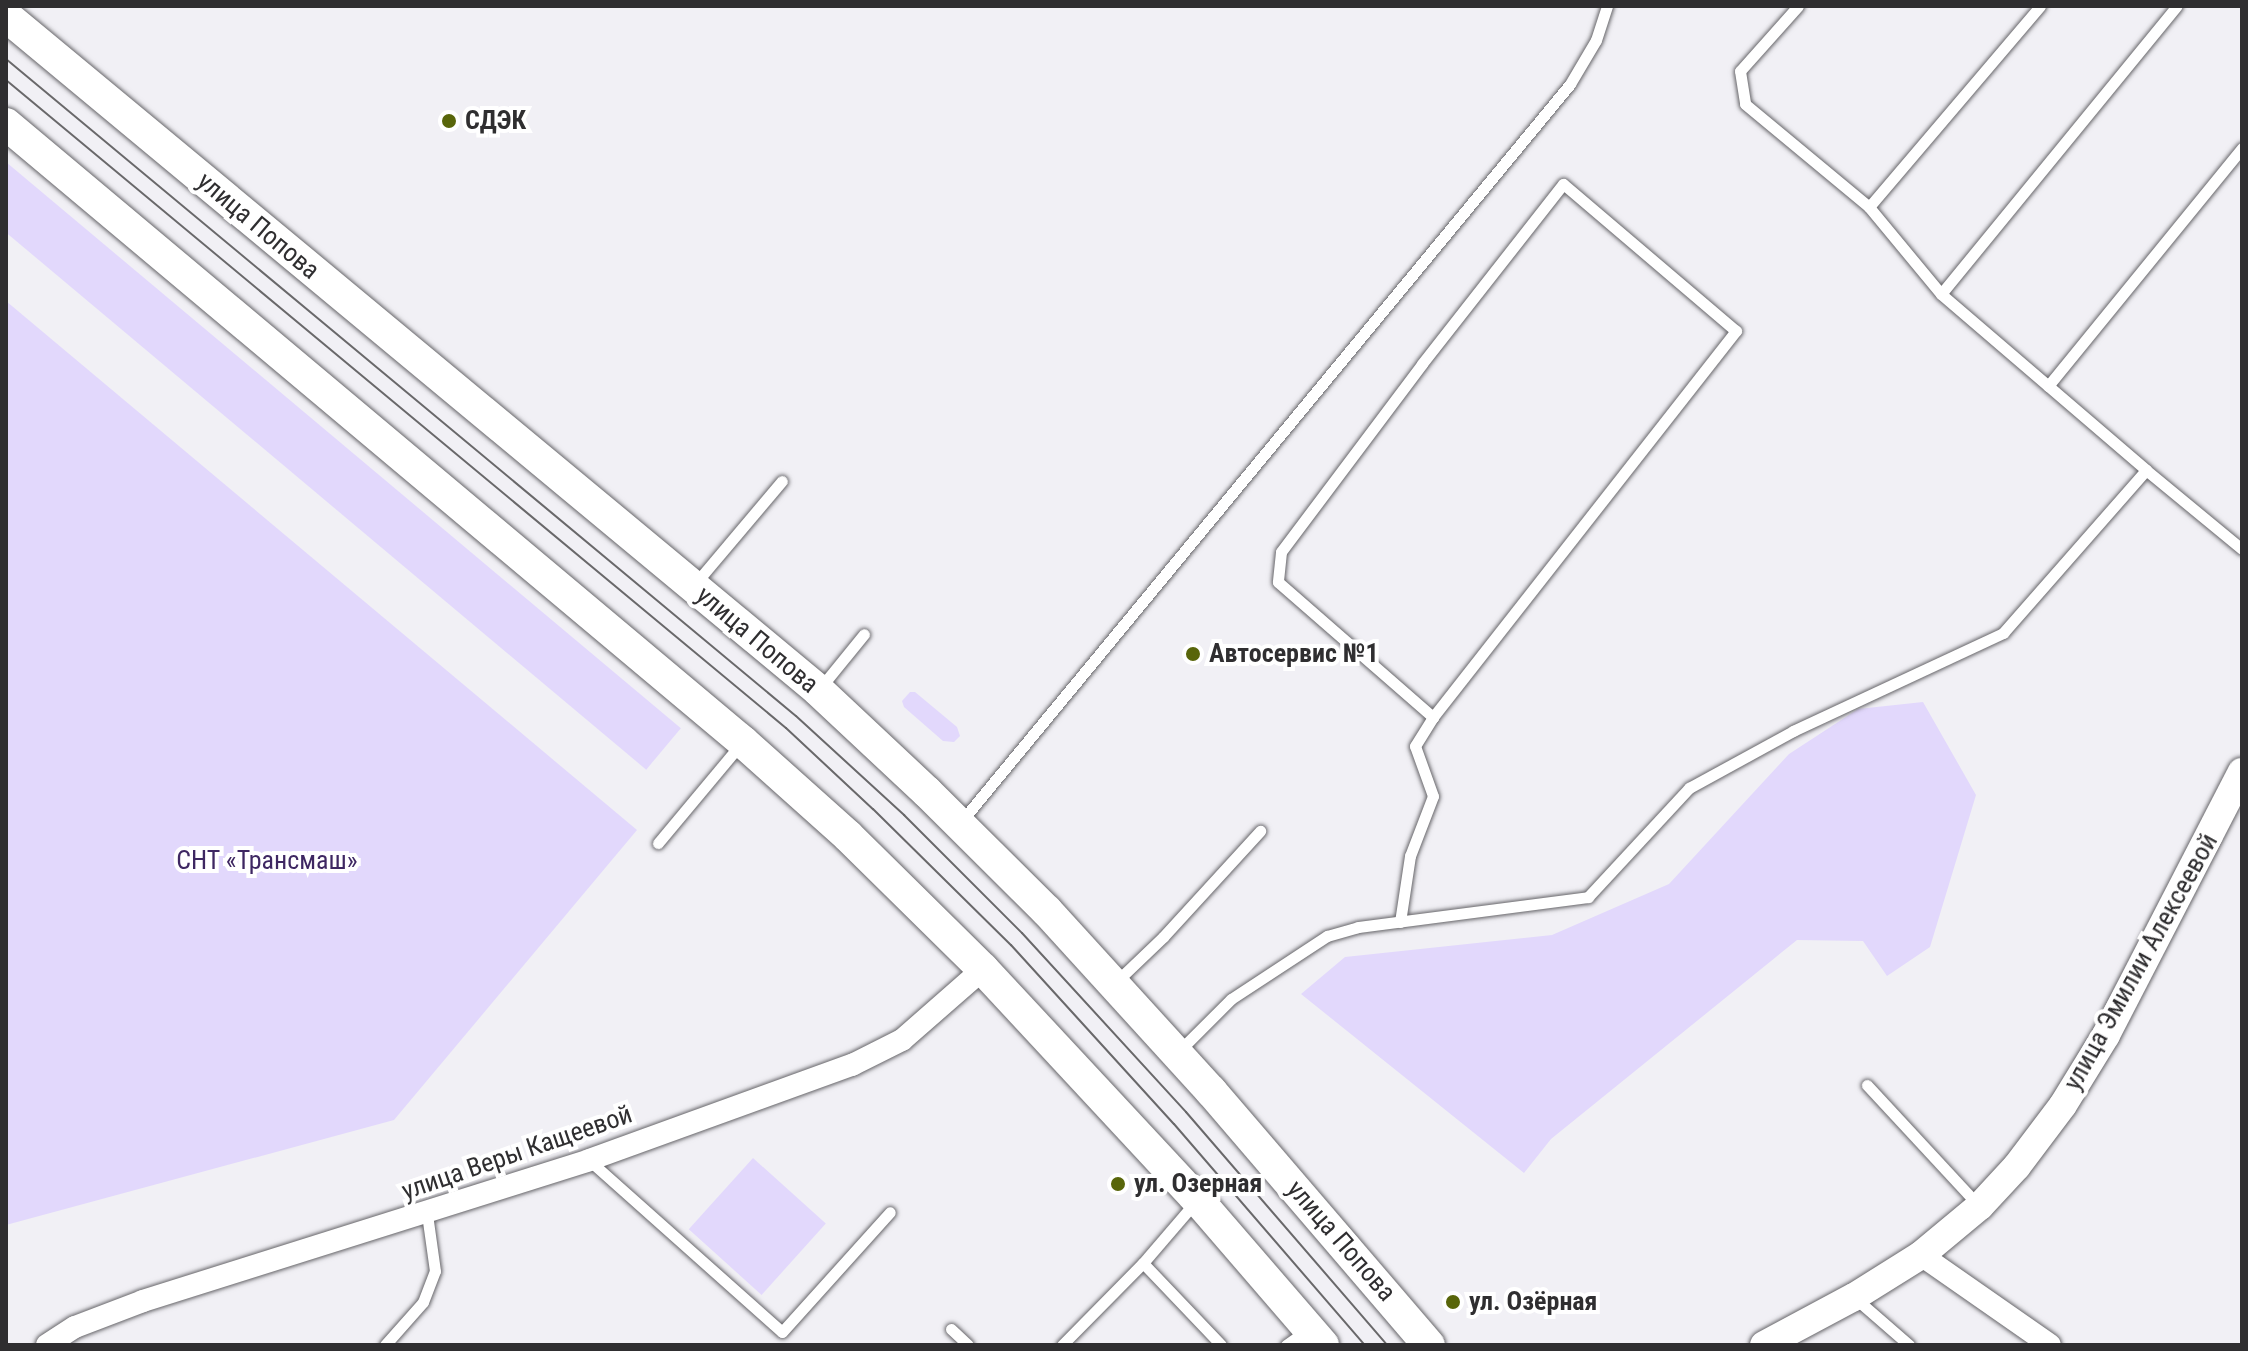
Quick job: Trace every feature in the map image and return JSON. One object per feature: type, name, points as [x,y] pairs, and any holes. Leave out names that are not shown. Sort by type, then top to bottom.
[{"type":"main road","name":"улица Попова","points":[[6,16],[818,690],[960,824],[1114,984],[1429,1345]]},
{"type":"main road","points":[[6,124],[743,742],[848,836],[983,969],[1197,1199],[1306,1340]]},
{"type":"street","name":"улица Эмилии Алексеевой","points":[[1764,1345],[1854,1297],[1921,1255],[1980,1206],[2017,1166],[2063,1105],[2099,1046],[2236,803],[2242,772]]},
{"type":"street","name":"улица Веры Кащеевой","points":[[47,1345],[75,1327],[143,1301],[427,1214],[589,1160],[852,1065],[902,1040],[983,969]]},
{"type":"street","points":[[1921,1255],[2050,1345]]},
{"type":"lane","points":[[960,824],[1238,482],[1570,84],[1596,40],[1607,6]]},
{"type":"lane","points":[[1798,6],[1740,71],[1745,104],[1869,207],[1941,294],[2242,549]]},
{"type":"lane","points":[[1869,207],[2040,6]]},
{"type":"lane","points":[[1941,294],[2177,6]]},
{"type":"lane","points":[[2048,386],[2242,148]]},
{"type":"lane","points":[[1400,922],[1410,856],[1433,796],[1415,746],[1433,717],[1736,331],[1563,184],[1422,364],[1281,552],[1278,582],[1433,717]]},
{"type":"lane","points":[[1177,1053],[1231,999],[1327,936],[1358,927],[1588,897],[1689,788],[1793,731],[2003,633],[2146,470]]},
{"type":"lane","points":[[692,587],[782,481]]},
{"type":"lane","points":[[818,690],[864,634]]},
{"type":"lane","points":[[658,843],[743,742]]},
{"type":"lane","points":[[1114,984],[1163,937],[1260,831]]},
{"type":"lane","points":[[1867,1085],[1980,1206]]},
{"type":"lane","points":[[589,1160],[782,1332],[890,1212]]},
{"type":"lane","points":[[1062,1345],[1143,1263],[1197,1199]]},
{"type":"lane","points":[[385,1345],[423,1302],[435,1271],[427,1214]]},
{"type":"lane","points":[[1143,1263],[1221,1345]]},
{"type":"lane","points":[[1854,1297],[1909,1345]]},
{"type":"lane","points":[[951,1329],[968,1345]]},
{"type":"green space","points":[[6,162],[681,728],[646,770],[6,232]]},
{"type":"green space","name":"СНТ «Трансмаш»","points":[[6,301],[637,830],[394,1120],[6,1225]]},
{"type":"green space","points":[[910,692],[915,692],[957,727],[960,736],[954,742],[943,741],[904,707],[902,701]]},
{"type":"green space","points":[[1923,702],[1976,795],[1930,947],[1887,976],[1863,941],[1797,940],[1551,1139],[1524,1173],[1301,994],[1345,957],[1552,935],[1669,884],[1789,754],[1858,709]]},
{"type":"green space","points":[[753,1158],[826,1224],[762,1295],[689,1229]]},
{"type":"tram line","points":[[6,59],[796,716],[904,815],[1022,933],[1186,1112],[1387,1345]]},
{"type":"tram line","points":[[6,80],[786,728],[1011,945],[1174,1124],[1365,1345]]},
{"type":"place","name":"СДЭК","points":[[449,121]]},
{"type":"place","name":"Автосервис №1","points":[[1193,654]]},
{"type":"place","name":"ул. Озерная","points":[[1118,1184]]},
{"type":"place","name":"ул. Озёрная","points":[[1453,1302]]}]
